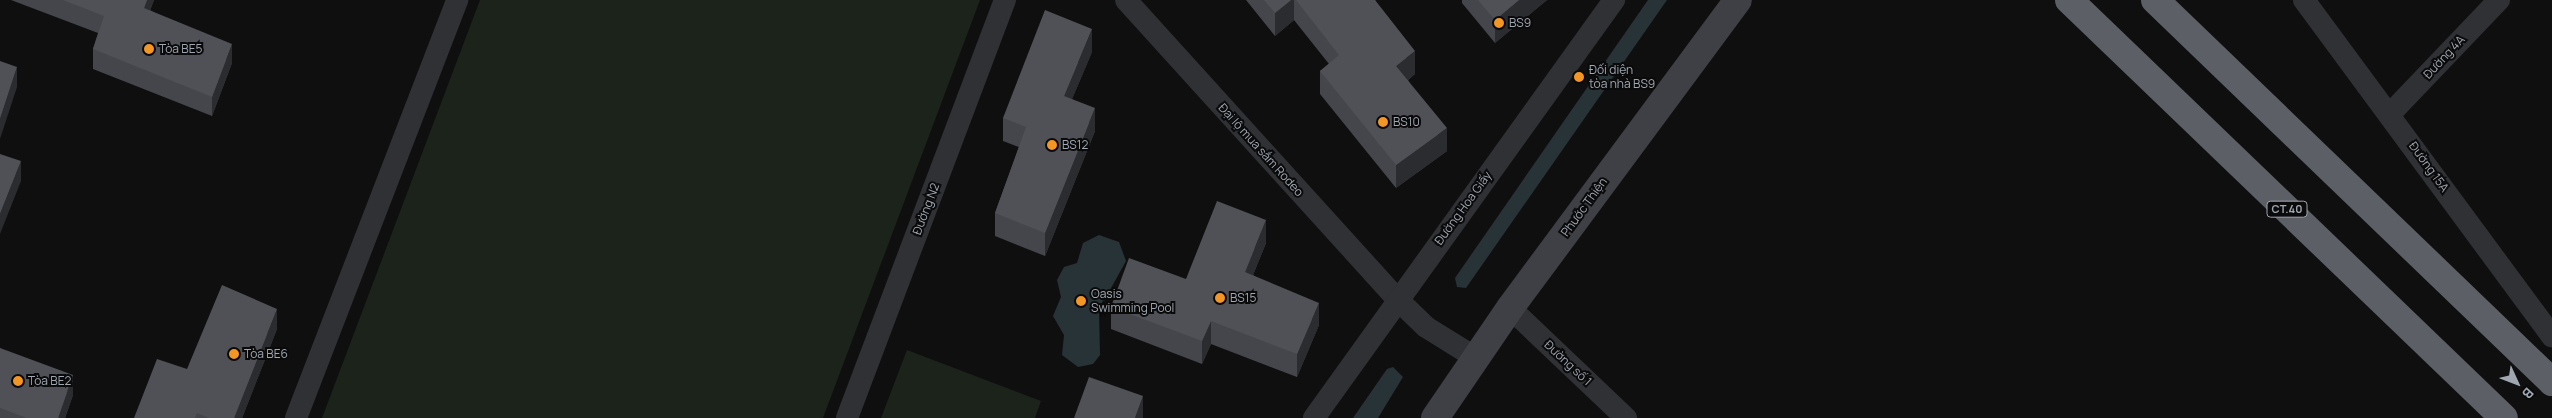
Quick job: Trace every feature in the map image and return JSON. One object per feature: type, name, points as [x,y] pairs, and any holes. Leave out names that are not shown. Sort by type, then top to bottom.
[{"type":"highway","name":"CT.40","points":[[2069,0],[2504,418]]},
{"type":"highway","points":[[2155,0],[2552,382]]},
{"type":"street","points":[[296,418],[457,0]]},
{"type":"street","name":"Đường N2","points":[[848,418],[1005,0]]},
{"type":"street","name":"Đại lộ mua sắm Rodeo","points":[[1126,0],[1397,299],[1426,327],[1476,358]]},
{"type":"street","name":"Đường Hoa Giấy","points":[[1314,418],[1397,299],[1614,0]]},
{"type":"street","name":"Phước Thiện","points":[[1435,418],[1510,308],[1738,0]]},
{"type":"street","name":"Đường 15A","points":[[2304,0],[2552,336]]},
{"type":"street","name":"Đường 4A","points":[[2390,114],[2499,0]]},
{"type":"street","name":"Đường số 1","points":[[1510,308],[1626,418]]},
{"type":"shaded area","points":[[480,0],[980,0],[823,418],[322,418]]},
{"type":"shaded area","points":[[1648,0],[1667,0],[1466,288],[1457,287],[1455,278]]},
{"type":"shaded area","name":"Oasis Swimming Pool","points":[[1099,235],[1119,242],[1126,261],[1099,310],[1100,355],[1093,364],[1078,367],[1062,355],[1064,335],[1053,316],[1061,297],[1057,280],[1064,267],[1077,263],[1083,243]]},
{"type":"shaded area","points":[[907,350],[1041,401],[1035,418],[881,418]]},
{"type":"shaded area","points":[[1393,367],[1403,377],[1378,418],[1353,418],[1387,369]]},
{"type":"building","name":"Tòa BE5","points":[[63,0],[147,0],[144,8],[232,44],[212,97],[93,49],[104,16]]},
{"type":"building","points":[[1264,0],[1291,0],[1275,13]]},
{"type":"building","name":"BS10","points":[[1296,0],[1375,0],[1415,51],[1396,66],[1447,128],[1396,165],[1320,71],[1339,55]]},
{"type":"building","points":[[1478,0],[1519,0],[1495,20]]},
{"type":"building","name":"BS12","points":[[1045,10],[1092,29],[1064,96],[1095,108],[1045,233],[995,213],[1026,127],[1003,118]]},
{"type":"building","points":[[0,61],[17,67],[0,119]]},
{"type":"building","points":[[0,154],[21,161],[0,214]]},
{"type":"building","name":"BS15","points":[[1217,201],[1266,220],[1245,272],[1319,303],[1297,354],[1211,321],[1202,341],[1111,307],[1129,258],[1186,279]]},
{"type":"building","name":"Tòa BE6","points":[[222,285],[277,309],[234,418],[209,418],[197,413],[195,418],[134,418],[157,359],[187,369]]},
{"type":"building","name":"Tòa BE2","points":[[0,348],[73,375],[58,418],[27,418],[0,408]]},
{"type":"building","points":[[1089,377],[1143,396],[1135,418],[1074,418]]},
{"type":"place","name":"BS9","points":[[1499,23]]},
{"type":"place","name":"Tòa BE5","points":[[149,49]]},
{"type":"place","name":"Đối diện tòa nhà BS9","points":[[1579,77]]},
{"type":"place","name":"BS10","points":[[1383,122]]},
{"type":"place","name":"BS12","points":[[1052,145]]},
{"type":"place","name":"BS15","points":[[1220,298]]},
{"type":"place","name":"Oasis Swimming Pool","points":[[1081,301]]},
{"type":"place","name":"Tòa BE6","points":[[234,354]]},
{"type":"place","name":"Tòa BE2","points":[[18,381]]}]
